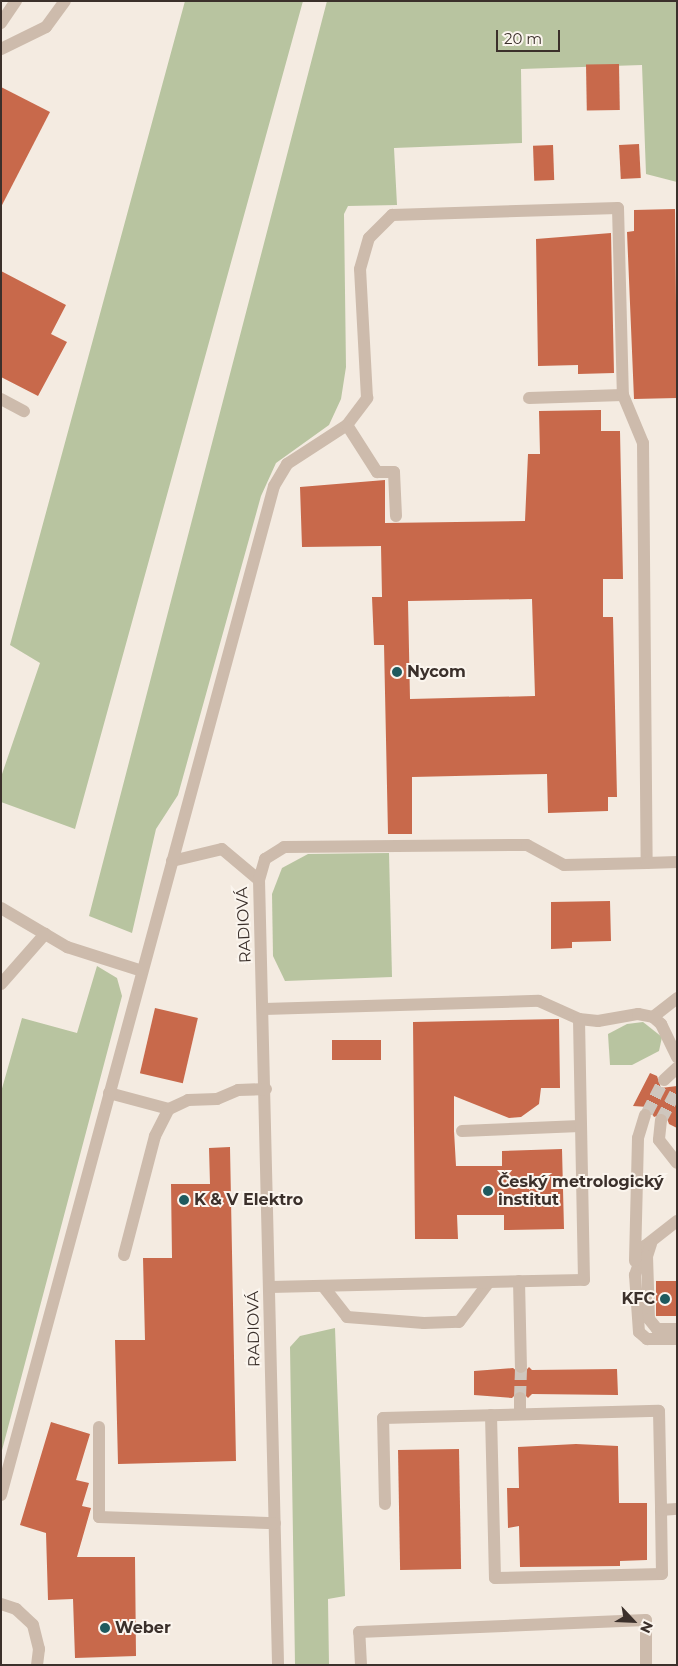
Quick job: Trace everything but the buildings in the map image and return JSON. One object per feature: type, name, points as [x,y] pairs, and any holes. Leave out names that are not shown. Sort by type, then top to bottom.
[{"type":"street","points":[[1,23],[16,1]]},
{"type":"street","points":[[1,49],[46,27],[65,1]]},
{"type":"street","points":[[1,1495],[274,486],[287,464],[347,425],[367,398],[360,269],[369,238],[392,215],[618,208],[623,395],[643,443],[646,863]]},
{"type":"street","points":[[529,398],[623,395]]},
{"type":"street","points":[[1,399],[24,411]]},
{"type":"street","points":[[347,425],[377,472],[394,472],[396,516]]},
{"type":"street","points":[[259,880],[265,859],[284,847],[527,845],[564,865],[677,862]]},
{"type":"street","name":"RADIOVÁ","points":[[172,861],[222,849],[259,880],[266,1089],[278,1665]]},
{"type":"street","points":[[1,908],[67,947],[142,970]]},
{"type":"street","points":[[1,984],[44,934]]},
{"type":"street","points":[[653,1017],[677,998]]},
{"type":"street","points":[[264,1009],[539,1001],[579,1018],[598,1021],[638,1014],[653,1017],[661,1024],[677,1057]]},
{"type":"street","points":[[270,1287],[584,1280],[579,1018]]},
{"type":"street","points":[[664,1080],[677,1068]]},
{"type":"street","points":[[124,1255],[155,1136],[169,1110],[188,1100],[216,1099],[238,1090],[266,1089]]},
{"type":"street","points":[[109,1093],[169,1110]]},
{"type":"street","points":[[677,1163],[645,1125],[646,1114],[638,1138],[635,1268],[639,1332],[647,1339],[677,1339]]},
{"type":"street","points":[[661,1120],[658,1134],[661,1145]]},
{"type":"street","points":[[462,1131],[580,1126]]},
{"type":"street","points":[[635,1268],[645,1246],[677,1221]]},
{"type":"street","points":[[658,1236],[647,1256],[649,1319],[656,1329],[677,1329]]},
{"type":"street","points":[[519,1281],[521,1367]]},
{"type":"street","points":[[324,1286],[347,1317],[424,1323],[459,1322],[489,1282]]},
{"type":"street","points":[[520,1398],[520,1414]]},
{"type":"street","points":[[385,1504],[383,1418],[520,1414],[659,1411],[662,1574],[495,1578],[491,1415]]},
{"type":"street","points":[[99,1427],[99,1517],[275,1523]]},
{"type":"street","points":[[661,1510],[677,1510]]},
{"type":"street","points":[[1,1604],[16,1609],[33,1625],[39,1648],[37,1665]]},
{"type":"street","points":[[361,1665],[359,1632],[646,1620],[646,1665]]},
{"type":"green space","points":[[185,1],[303,1],[75,829],[1,802],[1,777],[40,663],[10,645]]},
{"type":"green space","points":[[327,1],[677,1],[677,182],[646,174],[642,65],[521,69],[522,143],[394,148],[397,205],[348,206],[344,214],[346,367],[341,399],[329,425],[276,463],[261,496],[178,795],[156,829],[132,933],[89,916]]},
{"type":"green space","points":[[389,853],[392,977],[285,981],[273,956],[272,894],[282,868],[308,854]]},
{"type":"green space","points":[[97,966],[117,978],[122,996],[1,1454],[1,1092],[22,1018],[77,1033]]},
{"type":"green space","points":[[643,1022],[662,1037],[659,1051],[632,1065],[610,1065],[608,1034],[627,1024]]},
{"type":"green space","points":[[335,1328],[345,1596],[328,1599],[329,1665],[295,1665],[290,1347],[300,1336]]},
{"type":"tunnel","points":[[647,1113],[664,1080]]},
{"type":"tunnel","points":[[661,1120],[677,1090]]},
{"type":"tunnel","points":[[520,1398],[521,1367]]},
{"type":"place","name":"Nycom","points":[[397,672]]},
{"type":"place","name":"Český metrologický institut","points":[[488,1191]]},
{"type":"place","name":"K & V Elektro","points":[[184,1200]]},
{"type":"place","name":"KFC","points":[[665,1299]]},
{"type":"place","name":"Weber","points":[[105,1628]]}]
